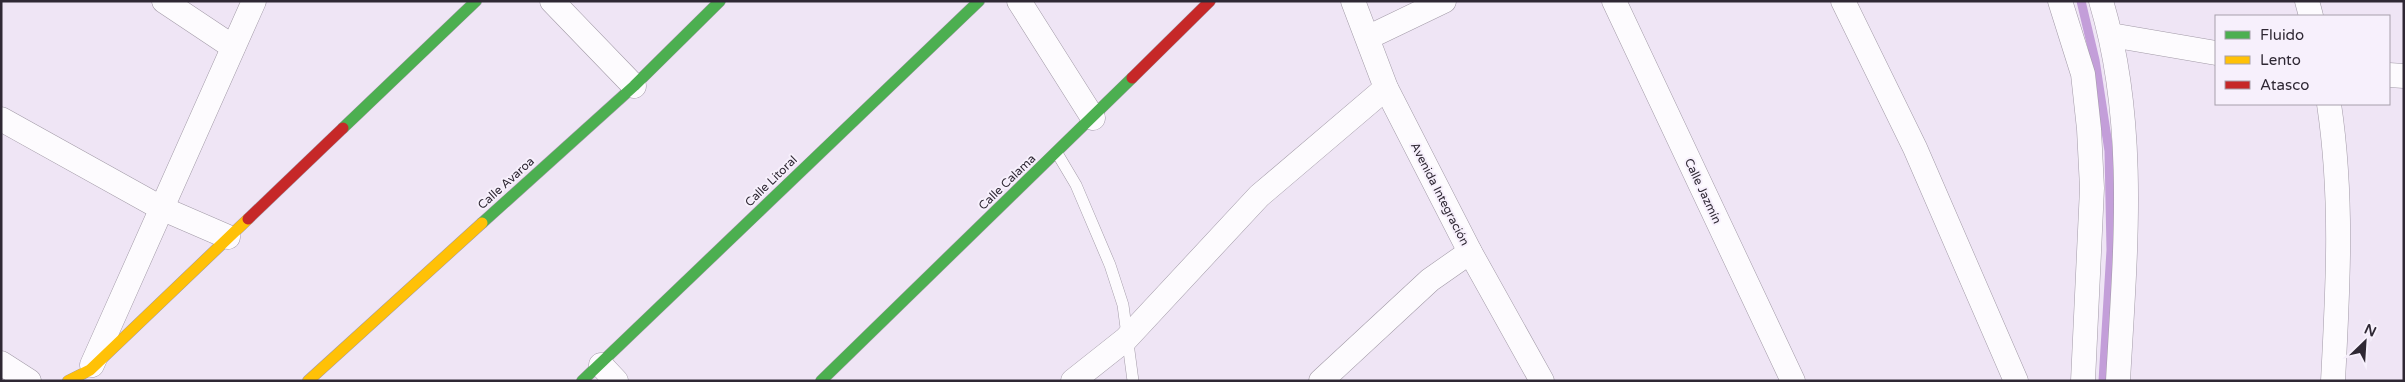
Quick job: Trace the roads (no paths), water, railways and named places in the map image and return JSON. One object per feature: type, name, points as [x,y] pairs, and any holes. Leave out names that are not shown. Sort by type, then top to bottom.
[{"type":"street","points":[[164,1],[233,47]]},
{"type":"street","points":[[88,376],[254,1]]},
{"type":"street","points":[[68,381],[88,376],[228,237],[476,1]]},
{"type":"street","points":[[552,1],[634,86]]},
{"type":"street","name":"Calle Avaroa","points":[[308,381],[634,86],[720,1]]},
{"type":"street","name":"Calle Litoral","points":[[582,381],[608,373],[979,1]]},
{"type":"street","points":[[1019,1],[1093,118]]},
{"type":"street","name":"Calle Calama","points":[[821,381],[1057,154],[1210,1]]},
{"type":"street","name":"Avenida Integración","points":[[1353,1],[1386,88],[1470,252],[1542,381]]},
{"type":"street","points":[[1368,38],[1444,1]]},
{"type":"street","name":"Calle Jazmín","points":[[1614,1],[1793,381]]},
{"type":"street","points":[[1843,1],[1915,148],[2016,381]]},
{"type":"street","points":[[2060,1],[2083,74],[2089,129],[2092,188],[2083,381]]},
{"type":"street","points":[[2101,1],[2111,35],[2120,86],[2125,170],[2125,258],[2118,381]]},
{"type":"street","points":[[2307,1],[2311,15]]},
{"type":"street","points":[[2111,35],[2215,53]]},
{"type":"street","points":[[2390,75],[2404,76]]},
{"type":"street","points":[[1073,381],[1126,339],[1258,196],[1386,88]]},
{"type":"street","points":[[2329,105],[2336,147],[2340,255],[2333,381]]},
{"type":"street","points":[[1,119],[161,208],[228,237]]},
{"type":"street","points":[[1321,381],[1430,280],[1470,252]]},
{"type":"street","points":[[1,362],[29,381]]},
{"type":"lane","points":[[1057,154],[1076,185],[1110,265],[1123,305],[1133,381]]},
{"type":"waterway","points":[[2081,1],[2095,60],[2109,151],[2111,250],[2103,381]]}]
